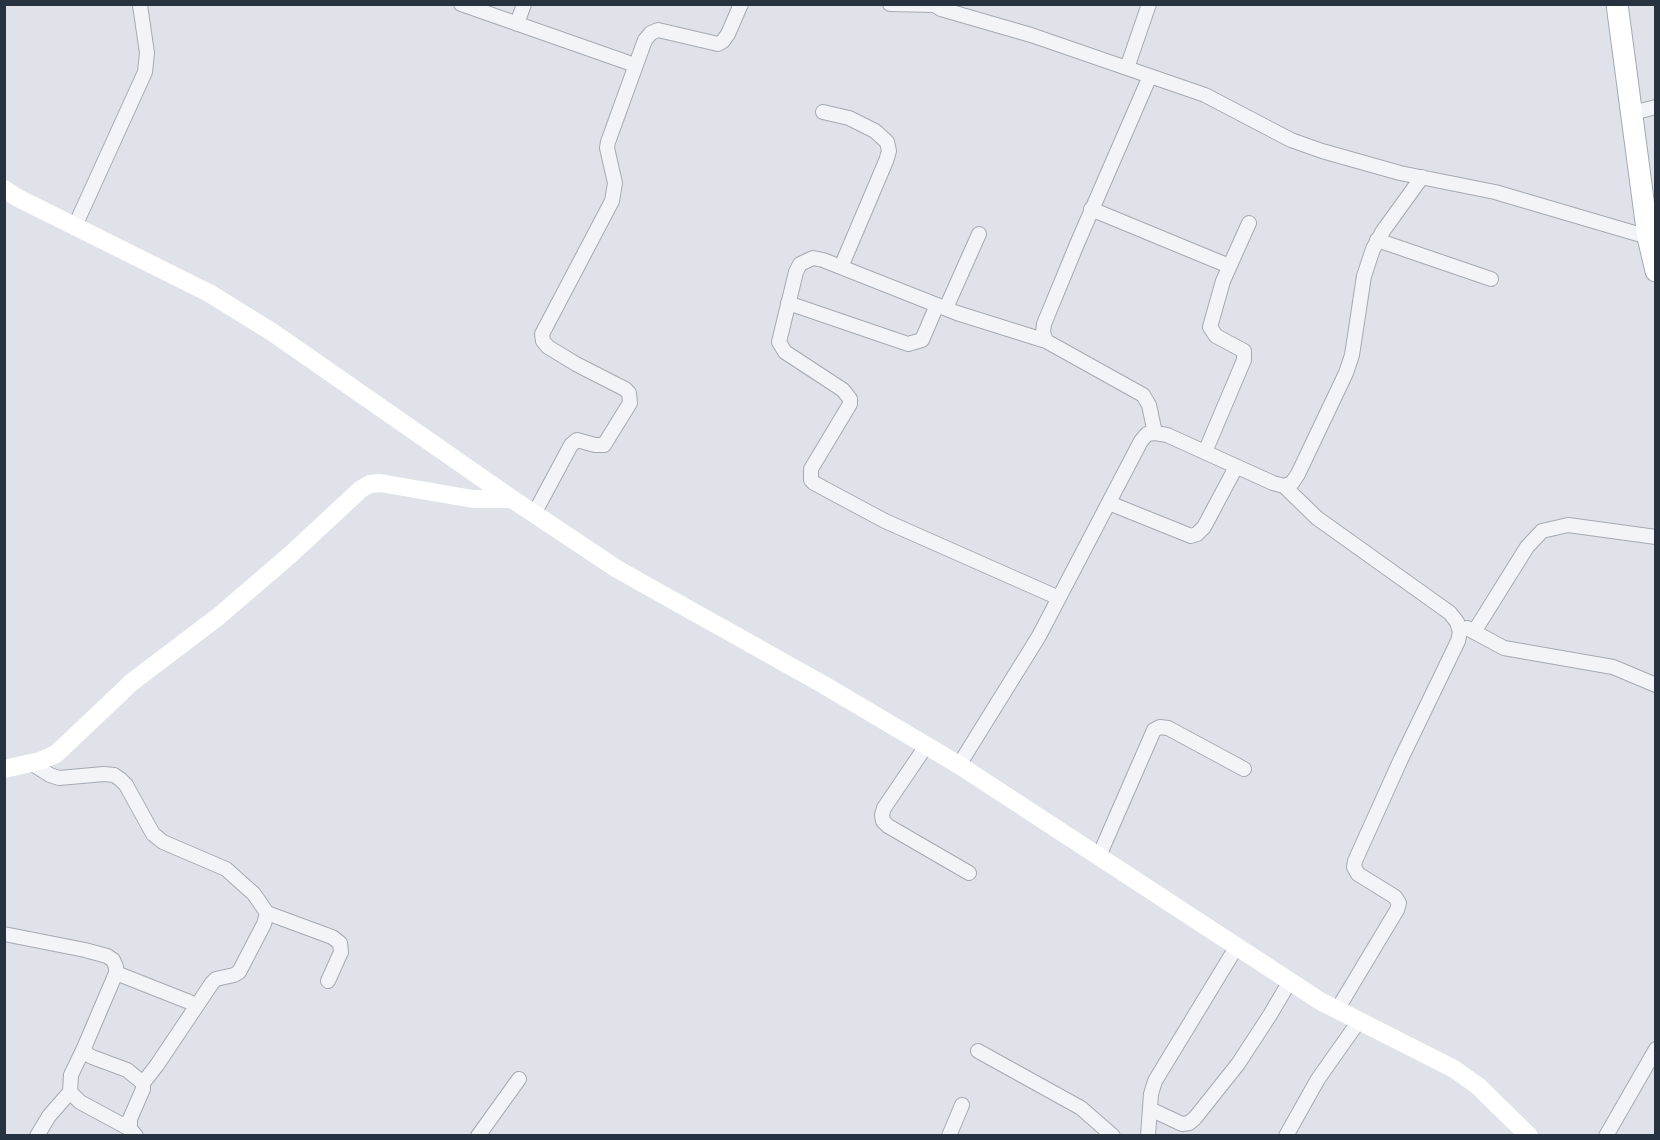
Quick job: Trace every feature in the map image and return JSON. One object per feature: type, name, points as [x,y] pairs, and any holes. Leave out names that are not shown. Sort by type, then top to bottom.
[{"type":"main road","points":[[1617,4],[1648,237],[1656,271]]},
{"type":"street","points":[[461,4],[635,65]]},
{"type":"street","points":[[518,24],[524,4]]},
{"type":"street","points":[[534,514],[571,445],[577,440],[604,445],[630,403],[629,393],[625,388],[576,364],[548,347],[543,341],[542,334],[612,201],[615,183],[607,148],[608,142],[645,40],[651,33],[658,30],[718,44],[728,34],[741,4]]},
{"type":"street","points":[[890,4],[934,5],[949,12],[1031,35],[1205,95],[1291,140],[1333,154],[1422,177],[1495,192],[1648,237]]},
{"type":"street","points":[[1127,68],[1149,4]]},
{"type":"street","points":[[75,226],[145,72],[147,53],[140,5]]},
{"type":"street","points":[[1046,341],[1043,332],[1044,324],[1091,209],[1150,76]]},
{"type":"street","points":[[1632,113],[1656,107]]},
{"type":"street","points":[[823,112],[849,118],[875,131],[887,142],[889,151],[841,267]]},
{"type":"street","points":[[1284,486],[1289,486],[1298,474],[1346,373],[1352,355],[1368,262],[1377,240],[1422,177]]},
{"type":"street","points":[[4,189],[209,293],[245,315],[617,569],[824,685],[959,765],[1337,1010],[1454,1069],[1478,1086],[1529,1136]]},
{"type":"street","points":[[1091,209],[1229,267]]},
{"type":"street","points":[[1204,452],[1245,355],[1244,351],[1216,336],[1210,327],[1218,294],[1249,223]]},
{"type":"street","points":[[788,303],[908,344],[922,340],[979,234]]},
{"type":"street","points":[[1377,240],[1491,279]]},
{"type":"street","points":[[1059,598],[885,520],[811,480],[811,469],[850,404],[850,399],[843,390],[781,348],[780,334],[800,264],[807,260],[823,260],[941,307],[1046,341],[1143,395],[1149,405],[1155,432]]},
{"type":"street","points":[[959,765],[1039,636],[1141,441],[1147,434],[1155,432],[1167,435],[1284,486],[1317,518],[1450,613],[1458,622],[1498,645],[1516,652],[1598,663],[1620,669],[1656,685]]},
{"type":"street","points":[[1109,503],[1191,536],[1204,527],[1236,467]]},
{"type":"street","points":[[4,769],[31,764],[56,754],[132,682],[219,615],[290,555],[361,489],[370,484],[380,483],[473,499],[512,499]]},
{"type":"street","points":[[1474,632],[1527,547],[1542,531],[1568,525],[1656,537]]},
{"type":"street","points":[[1337,1010],[1397,910],[1399,903],[1395,897],[1358,874],[1354,867],[1401,759],[1458,641],[1460,632],[1458,622]]},
{"type":"street","points":[[1099,856],[1154,730],[1160,727],[1168,728],[1244,769]]},
{"type":"street","points":[[926,746],[884,808],[883,821],[969,873]]},
{"type":"street","points":[[31,764],[50,776],[59,778],[114,775],[126,785],[153,834],[163,842],[226,869],[254,894],[267,913],[336,939],[340,943],[341,952],[328,981]]},
{"type":"street","points":[[133,1132],[130,1119],[143,1089],[143,1083],[216,979],[239,972],[264,924],[267,913]]},
{"type":"street","points":[[4,934],[106,956],[117,967],[71,1075],[70,1092],[49,1116],[37,1136]]},
{"type":"street","points":[[1148,1136],[1150,1108],[1155,1082],[1161,1068],[1237,946]]},
{"type":"street","points":[[116,973],[197,1005]]},
{"type":"street","points":[[1150,1108],[1188,1129],[1238,1064],[1290,981]]},
{"type":"street","points":[[1286,1136],[1312,1088],[1359,1021]]},
{"type":"street","points":[[84,1048],[92,1057],[127,1070],[143,1083]]},
{"type":"street","points":[[978,1051],[1081,1108],[1105,1133]]},
{"type":"street","points":[[1606,1136],[1653,1058]]},
{"type":"street","points":[[478,1136],[519,1079]]},
{"type":"street","points":[[70,1092],[80,1102],[133,1132]]},
{"type":"street","points":[[949,1136],[962,1105]]}]
